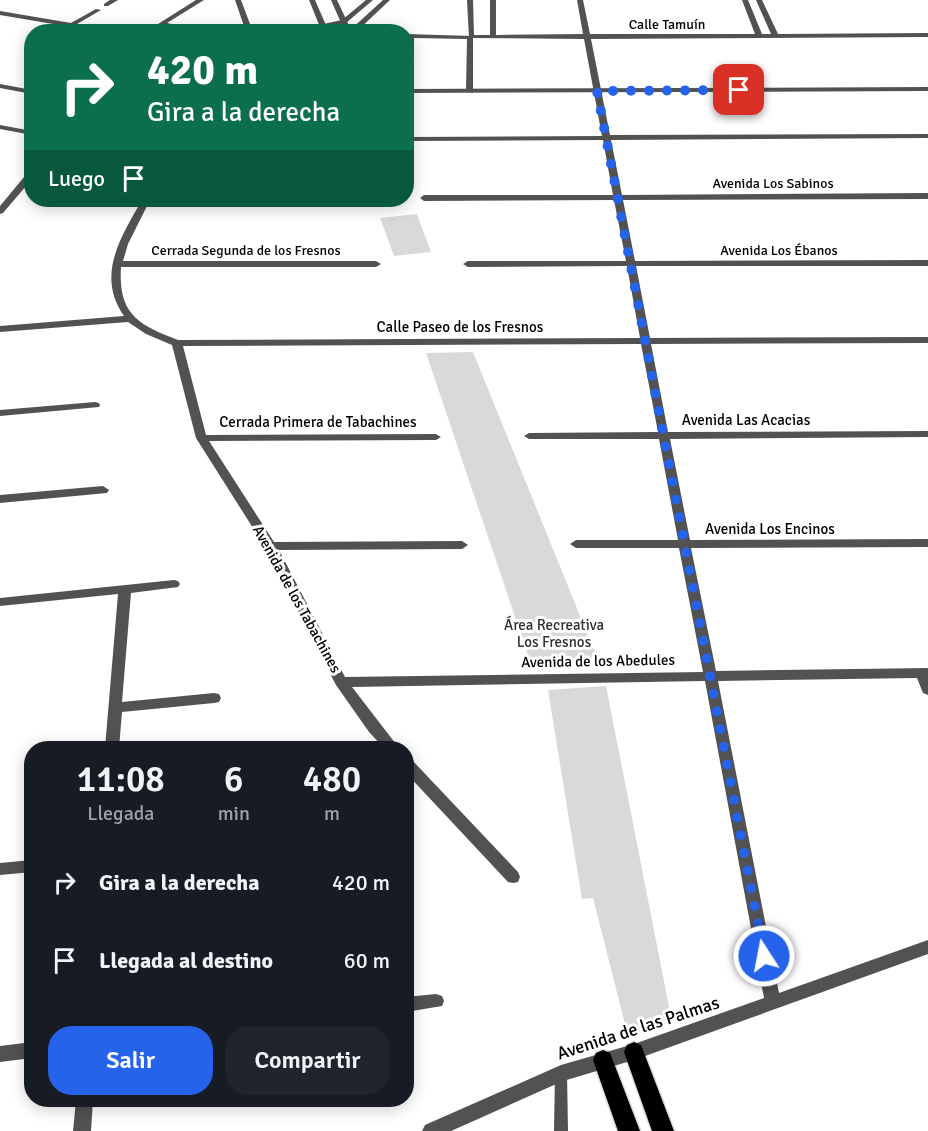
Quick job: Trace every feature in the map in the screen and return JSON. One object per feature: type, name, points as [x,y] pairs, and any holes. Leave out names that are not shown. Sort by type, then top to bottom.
[{"type":"main road","points":[[634,1053],[663,1131]]},
{"type":"main road","points":[[603,1060],[629,1131]]},
{"type":"street","points":[[106,6],[115,0]]},
{"type":"street","points":[[161,24],[201,0]]},
{"type":"street","points":[[238,0],[247,24]]},
{"type":"street","points":[[312,0],[322,24]]},
{"type":"street","points":[[334,0],[344,22]]},
{"type":"street","points":[[337,24],[344,22],[370,0]]},
{"type":"street","points":[[359,24],[387,0]]},
{"type":"street","points":[[470,0],[470,91]]},
{"type":"street","points":[[493,0],[493,37]]},
{"type":"street","points":[[580,0],[773,1003]]},
{"type":"street","points":[[745,0],[759,36]]},
{"type":"street","points":[[759,0],[776,36]]},
{"type":"street","points":[[74,24],[98,10]]},
{"type":"street","points":[[0,14],[65,24]]},
{"type":"street","name":"Calle Tamuín","points":[[414,36],[928,35]]},
{"type":"street","points":[[0,86],[24,90]]},
{"type":"street","points":[[414,91],[928,89]]},
{"type":"street","points":[[0,127],[24,132]]},
{"type":"street","points":[[414,139],[928,136]]},
{"type":"street","points":[[0,211],[24,182]]},
{"type":"street","name":"Avenida Los Sabinos","points":[[424,198],[928,196]]},
{"type":"street","points":[[0,329],[128,319],[115,291],[116,264],[131,224],[142,207]]},
{"type":"street","points":[[468,264],[631,263]]},
{"type":"street","name":"Avenida Los Ébanos","points":[[631,263],[928,263]]},
{"type":"street","name":"Cerrada Segunda de los Fresnos","points":[[116,264],[376,264]]},
{"type":"street","name":"Calle Paseo de los Fresnos","points":[[128,319],[145,330],[177,343],[928,340]]},
{"type":"street","name":"Avenida de los Tabachines","points":[[177,343],[201,438],[270,546],[341,682],[374,728],[386,741]]},
{"type":"street","points":[[0,413],[95,405]]},
{"type":"street","name":"Avenida Las Acacias","points":[[529,436],[928,434]]},
{"type":"street","name":"Cerrada Primera de Tabachines","points":[[201,438],[436,437]]},
{"type":"street","points":[[0,499],[103,490]]},
{"type":"street","name":"Avenida Los Encinos","points":[[576,544],[928,543]]},
{"type":"street","points":[[270,546],[462,545]]},
{"type":"street","points":[[0,602],[174,584]]},
{"type":"street","points":[[113,741],[125,589]]},
{"type":"street","points":[[925,673],[928,690]]},
{"type":"street","name":"Avenida de los Abedules","points":[[341,682],[925,673]]},
{"type":"street","points":[[115,708],[214,698]]},
{"type":"street","points":[[414,772],[513,877]]},
{"type":"street","points":[[0,869],[24,867]]},
{"type":"street","name":"Avenida de las Palmas","points":[[431,1131],[561,1073],[634,1053],[928,947]]},
{"type":"street","points":[[414,1004],[436,1001]]},
{"type":"street","points":[[0,1054],[24,1051]]},
{"type":"street","points":[[82,1131],[84,1107]]},
{"type":"lane","points":[[561,1073],[561,1131]]},
{"type":"green space","points":[[417,214],[431,252],[394,256],[380,218]]},
{"type":"green space","name":"Área Recreativa Los Fresnos","points":[[473,352],[600,665],[532,667],[426,353]]},
{"type":"green space","points":[[606,686],[672,1022],[628,1036],[593,898],[582,899],[548,690]]},
{"type":"route","points":[[739,90],[597,91],[764,956]]}]
